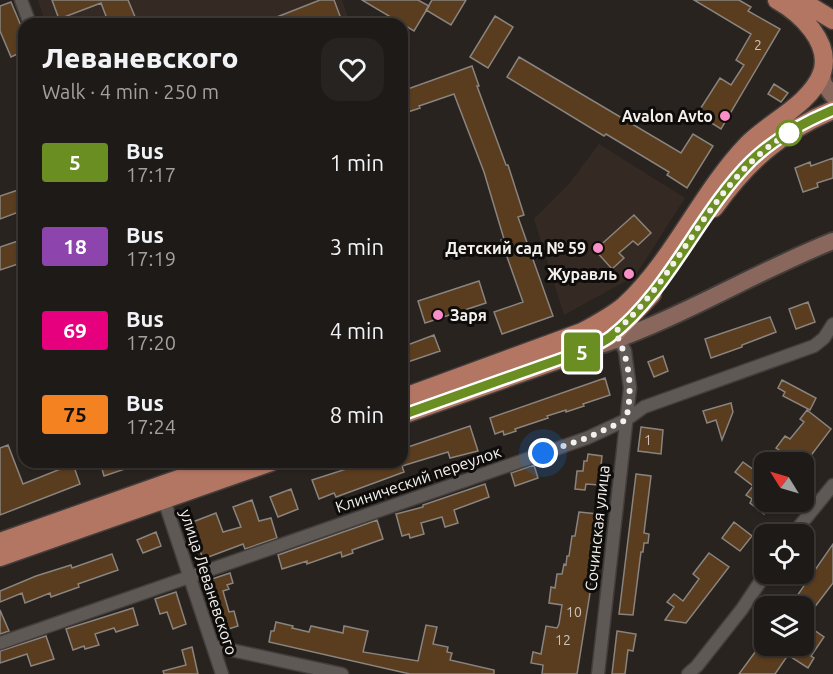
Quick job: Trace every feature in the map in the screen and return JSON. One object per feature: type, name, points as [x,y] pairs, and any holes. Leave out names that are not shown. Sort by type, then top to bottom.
[{"type":"main road","points":[[777,0],[795,10],[811,27],[826,62],[824,84],[833,96]]},
{"type":"main road","points":[[801,0],[833,20]]},
{"type":"main road","points":[[614,330],[637,293],[724,172],[746,146],[796,106],[826,62]]},
{"type":"main road","points":[[408,414],[586,350],[614,330],[652,293],[730,185],[752,160],[779,139],[833,110]]},
{"type":"main road","points":[[408,396],[582,332],[650,326],[802,253],[833,241]]},
{"type":"main road","points":[[0,542],[212,468]]},
{"type":"main road","points":[[0,557],[164,500],[194,475],[235,468]]},
{"type":"street","points":[[21,0],[28,18]]},
{"type":"street","name":"Клинический переулок","points":[[0,644],[587,438],[626,420],[644,406],[814,346],[824,338],[833,324]]},
{"type":"street","name":"Сочинская улица","points":[[598,674],[630,388],[625,351],[614,330]]},
{"type":"street","points":[[801,524],[833,485]]},
{"type":"street","name":"улица Леваневского","points":[[164,500],[222,674]]},
{"type":"street","points":[[688,674],[697,666],[742,609],[759,584]]},
{"type":"street","points":[[213,646],[342,674]]},
{"type":"shaded area","points":[[38,0],[342,0],[348,18],[44,18]]},
{"type":"shaded area","name":"Детский сад № 59","points":[[599,144],[685,198],[635,276],[564,315],[534,219],[570,183]]},
{"type":"building","points":[[52,0],[128,0],[136,18],[107,18],[101,3],[59,18]]},
{"type":"building","points":[[320,0],[334,0],[340,16],[334,18],[274,18]]},
{"type":"building","points":[[362,0],[418,0],[429,6],[414,31],[408,27],[408,18],[392,18]]},
{"type":"building","points":[[432,0],[466,0],[451,25],[426,10]]},
{"type":"building","points":[[694,0],[739,0],[751,7],[748,11],[780,29],[721,129],[697,114],[720,78],[731,85],[744,65],[736,60],[751,34]]},
{"type":"building","points":[[11,2],[18,19],[18,54],[11,57],[0,31],[0,6]]},
{"type":"building","points":[[495,16],[513,27],[488,68],[470,57]]},
{"type":"building","points":[[519,57],[681,153],[693,134],[713,146],[687,188],[667,175],[669,172],[606,134],[604,136],[507,77]]},
{"type":"building","points":[[472,66],[479,86],[477,86],[506,165],[508,165],[524,215],[518,217],[553,316],[502,334],[494,312],[523,302],[501,240],[504,239],[484,172],[454,94],[408,112],[408,89]]},
{"type":"building","points":[[774,84],[788,93],[781,102],[768,94]]},
{"type":"building","points":[[833,158],[833,178],[817,183],[818,187],[803,192],[795,168],[810,162],[811,166]]},
{"type":"building","points":[[18,190],[18,212],[0,219],[0,196]]},
{"type":"building","points":[[634,215],[651,233],[638,245],[633,241],[619,253],[624,258],[612,269],[595,250]]},
{"type":"building","points":[[18,241],[18,264],[0,270],[0,247]]},
{"type":"building","points":[[479,281],[486,303],[425,323],[418,301]]},
{"type":"building","points":[[808,302],[815,322],[796,329],[789,309]]},
{"type":"building","points":[[770,317],[776,332],[711,358],[705,339]]},
{"type":"building","points":[[434,335],[440,351],[408,362],[408,345]]},
{"type":"building","points":[[663,356],[668,371],[654,377],[648,362]]},
{"type":"building","points":[[605,378],[610,395],[566,412],[566,410],[547,416],[548,418],[515,429],[516,431],[504,435],[503,431],[495,434],[490,418]]},
{"type":"building","points":[[782,380],[816,398],[810,410],[783,396],[785,392],[778,388]]},
{"type":"building","points":[[731,403],[733,412],[722,440],[716,420],[707,423],[703,411]]},
{"type":"building","points":[[807,410],[831,429],[814,452],[782,452],[776,448],[785,436],[790,439],[804,422],[800,419]]},
{"type":"building","points":[[470,426],[478,451],[450,458],[448,452],[408,464],[408,447]]},
{"type":"building","points":[[641,427],[663,430],[661,454],[638,451]]},
{"type":"building","points":[[8,445],[23,484],[63,468],[74,468],[80,484],[0,515],[0,448]]},
{"type":"building","points":[[588,454],[602,456],[599,485],[586,484],[585,490],[575,489],[577,471],[583,471],[584,461],[587,461]]},
{"type":"building","points":[[743,462],[754,470],[754,506],[750,503],[752,499],[746,495],[753,486],[735,472]]},
{"type":"building","points":[[534,465],[538,478],[515,486],[511,473]]},
{"type":"building","points":[[102,468],[128,468],[104,476]]},
{"type":"building","points":[[349,468],[403,468],[404,472],[336,497],[334,493],[319,499],[312,480]]},
{"type":"building","points":[[636,474],[651,476],[644,533],[649,534],[648,543],[644,543],[643,552],[641,552],[633,615],[619,614]]},
{"type":"building","points":[[485,484],[489,497],[454,510],[458,523],[445,527],[442,517],[421,523],[424,534],[410,538],[409,534],[402,536],[396,514],[423,507],[423,505]]},
{"type":"building","points":[[291,489],[298,509],[278,517],[270,497]]},
{"type":"building","points":[[252,500],[259,521],[271,518],[277,538],[245,549],[243,544],[203,559],[190,523],[216,513],[223,532],[241,527],[233,507]]},
{"type":"building","points":[[579,512],[598,514],[590,593],[577,674],[542,674],[543,665],[531,663],[533,652],[541,654],[546,626],[557,628],[559,624],[562,605],[549,603],[551,587],[555,588],[557,574],[562,574],[564,564],[566,565],[572,536],[575,536]]},
{"type":"building","points":[[377,520],[383,539],[352,550],[353,553],[342,557],[341,552],[307,564],[307,561],[282,569],[278,555]]},
{"type":"building","points":[[734,522],[752,536],[740,551],[722,538]]},
{"type":"building","points":[[156,532],[161,546],[143,553],[137,540]]},
{"type":"building","points":[[833,544],[833,583],[814,608],[814,596],[797,596],[805,584],[814,584],[814,571]]},
{"type":"building","points":[[709,553],[729,567],[686,623],[665,620],[674,607],[667,602],[674,594],[683,601],[699,579],[693,574]]},
{"type":"building","points":[[112,554],[118,570],[78,584],[79,587],[51,597],[50,593],[25,603],[22,593],[0,602],[0,591],[36,576],[71,565],[72,568]]},
{"type":"building","points":[[230,573],[233,583],[227,585],[229,589],[223,591],[229,612],[234,611],[238,626],[222,631],[206,581]]},
{"type":"building","points":[[176,592],[186,624],[173,629],[167,612],[160,614],[155,599]]},
{"type":"building","points":[[133,608],[138,625],[116,632],[114,628],[95,634],[99,645],[85,649],[84,646],[73,650],[66,629]]},
{"type":"building","points":[[0,610],[9,631],[0,634]]},
{"type":"building","points":[[276,622],[309,632],[311,626],[343,633],[344,626],[368,631],[363,652],[418,661],[426,625],[437,627],[433,644],[448,647],[447,652],[452,653],[450,660],[494,670],[494,674],[410,674],[269,642]]},
{"type":"building","points":[[814,630],[824,637],[814,652]]},
{"type":"building","points":[[617,631],[636,634],[633,651],[628,650],[625,674],[612,674]]},
{"type":"building","points":[[46,636],[54,659],[31,666],[27,654],[0,663],[0,651]]},
{"type":"building","points":[[192,647],[198,674],[164,674],[163,671],[186,665],[182,650]]},
{"type":"building","points":[[754,654],[754,656],[787,656],[775,674],[739,674]]},
{"type":"building","points":[[790,656],[811,656],[814,658],[808,668]]},
{"type":"bus line","name":"5","points":[[408,413],[586,350],[609,338],[646,301],[730,185],[752,160],[779,139],[833,110]]},
{"type":"place","name":"Avalon Avto","points":[[725,116]]},
{"type":"place","name":"Детский сад № 59","points":[[598,248]]},
{"type":"place","name":"Журавль","points":[[629,274]]},
{"type":"place","name":"Заря","points":[[438,315]]},
{"type":"route","points":[[543,453],[587,438],[626,420],[630,388],[629,374],[625,351],[615,332],[646,301],[665,277],[730,185],[752,160],[789,133]]}]
